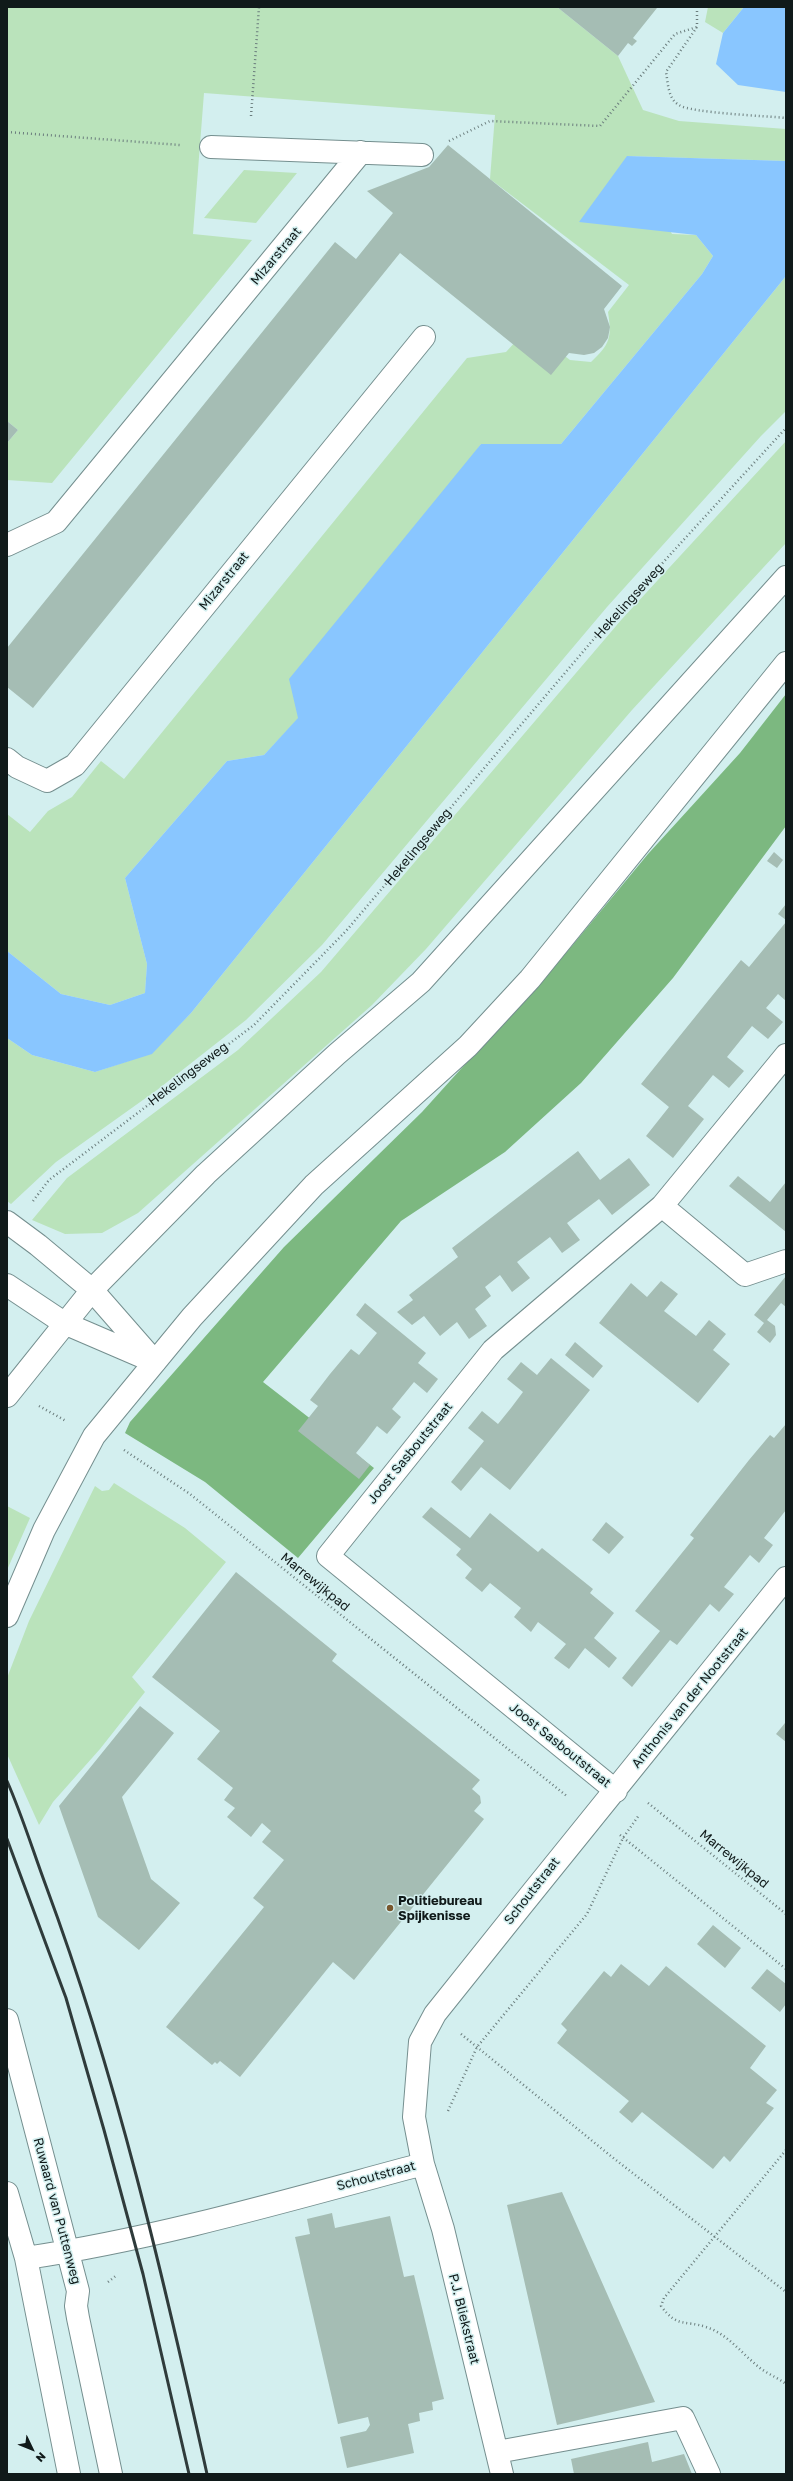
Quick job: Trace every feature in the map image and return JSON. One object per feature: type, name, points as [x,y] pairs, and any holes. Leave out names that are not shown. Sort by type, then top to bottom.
[{"type":"street","points":[[211,147],[422,155]]},
{"type":"street","name":"Mizarstraat","points":[[7,545],[56,522],[361,152]]},
{"type":"street","name":"Mizarstraat","points":[[7,759],[18,767],[47,781],[75,765],[424,336]]},
{"type":"street","points":[[9,1393],[92,1290],[206,1174],[337,1054],[421,982],[786,577]]},
{"type":"street","points":[[7,1616],[44,1530],[94,1436],[228,1276],[314,1185],[468,1046],[530,978],[786,663]]},
{"type":"street","points":[[786,1055],[662,1206],[745,1274],[786,1261]]},
{"type":"street","name":"Joost Sasboutstraat","points":[[616,1791],[328,1556],[493,1350],[662,1206]]},
{"type":"street","points":[[11,1225],[92,1290],[155,1362]]},
{"type":"street","points":[[7,1285],[64,1323],[155,1362]]},
{"type":"street","name":"Anthonis van der Nootstraat","points":[[593,1817],[616,1791],[786,1578]]},
{"type":"street","name":"Schoutstraat","points":[[26,2258],[67,2252],[225,2217],[423,2164],[414,2116],[420,2042],[435,2014],[593,1817]]},
{"type":"street","name":"Ruwaard van Puttenweg","points":[[7,2020],[78,2291],[76,2306],[78,2318],[111,2474]]},
{"type":"street","name":"P.J. Bliekstraat","points":[[423,2164],[443,2229],[502,2474]]},
{"type":"street","points":[[7,2193],[26,2258],[69,2474]]},
{"type":"street","points":[[497,2452],[683,2418],[709,2474]]},
{"type":"path","points":[[248,149],[259,7]]},
{"type":"path","points":[[697,7],[697,28],[666,72],[670,95],[679,105],[695,109],[786,118]]},
{"type":"path","points":[[422,155],[490,121],[600,126],[675,34],[697,28]]},
{"type":"path","points":[[7,132],[211,147]]},
{"type":"path","name":"Hekelingseweg","points":[[11,1225],[49,1180],[254,1025],[346,931],[604,627],[786,428]]},
{"type":"path","name":"Marrewijkpad","points":[[9,1393],[125,1451],[190,1494],[593,1817],[623,1838],[786,1969]]},
{"type":"path","name":"Marrewijkpad","points":[[648,1803],[786,1914]]},
{"type":"path","points":[[446,2116],[477,2047],[587,1914],[623,1838]]},
{"type":"path","points":[[435,2014],[612,2157],[716,2236],[786,2292]]},
{"type":"path","points":[[786,2150],[664,2298],[660,2306],[668,2316],[686,2325],[706,2327],[727,2339],[760,2368],[786,2384]]},
{"type":"green space","points":[[7,7],[557,7],[618,56],[643,110],[679,121],[786,129],[786,161],[627,156],[672,234],[696,235],[713,256],[702,274],[561,444],[481,444],[299,718],[264,755],[227,761],[125,878],[147,964],[145,993],[110,1005],[61,994],[7,951],[7,814],[30,832],[48,811],[72,797],[101,761],[124,779],[467,358],[506,352],[528,328],[570,360],[591,362],[606,345],[608,340],[610,328],[608,312],[629,285],[490,179],[495,115],[204,93],[193,234],[252,240],[52,483],[7,480],[7,443],[18,430],[7,421]]},
{"type":"green space","points":[[708,7],[744,7],[723,33],[705,22]]},
{"type":"green space","points":[[244,170],[297,173],[256,223],[204,218]]},
{"type":"green space","points":[[786,276],[786,411],[761,436],[607,607],[322,945],[246,1020],[157,1090],[56,1162],[11,1204],[7,1201],[7,1038],[32,1055],[95,1072],[152,1053],[191,1013]]},
{"type":"green space","points":[[786,441],[786,543],[632,710],[426,949],[372,1005],[138,1213],[102,1233],[65,1234],[32,1220],[67,1178],[238,1050],[321,972],[622,619]]},
{"type":"green space","points":[[786,694],[786,826],[673,978],[581,1083],[505,1152],[401,1221],[263,1382],[374,1468],[298,1558],[205,1482],[125,1433],[130,1422],[284,1247],[422,1112],[571,947],[648,854],[740,753]]},
{"type":"green space","points":[[114,1483],[185,1528],[226,1562],[132,1677],[145,1692],[100,1749],[53,1802],[39,1825],[7,1754],[7,1678],[29,1621],[95,1486],[102,1491],[109,1490]]},
{"type":"green space","points":[[7,1506],[30,1518],[7,1570]]},
{"type":"water","points":[[744,7],[786,7],[786,92],[738,85],[716,64],[723,33]]},
{"type":"water","points":[[627,156],[786,161],[786,276],[191,1013],[152,1054],[95,1072],[32,1055],[7,1038],[7,951],[61,994],[110,1005],[145,993],[147,964],[125,878],[227,761],[264,755],[298,718],[289,679],[481,444],[561,444],[702,274],[713,256],[696,235],[579,222]]},
{"type":"building","points":[[557,7],[657,8],[633,38],[637,41],[632,46],[628,43],[618,56]]},
{"type":"building","points":[[448,145],[622,286],[604,309],[610,327],[608,338],[602,347],[594,353],[584,355],[569,353],[551,375],[400,253],[33,708],[7,687],[7,648],[335,242],[356,259],[393,213],[367,191],[429,167]]},
{"type":"building","points":[[7,421],[18,430],[7,443]]},
{"type":"building","points":[[774,852],[783,860],[777,868],[767,861]]},
{"type":"building","points":[[786,904],[786,920],[778,914]]},
{"type":"building","points":[[786,922],[786,1001],[778,994],[766,1008],[783,1022],[768,1039],[752,1026],[727,1057],[744,1071],[729,1088],[713,1075],[688,1106],[704,1119],[673,1158],[646,1136],[669,1107],[641,1084],[741,960],[749,967]]},
{"type":"building","points":[[578,1151],[600,1180],[629,1158],[650,1185],[612,1215],[599,1199],[567,1223],[580,1240],[562,1253],[550,1237],[517,1262],[530,1278],[512,1292],[500,1275],[485,1287],[491,1296],[475,1309],[487,1326],[469,1339],[457,1322],[440,1336],[424,1316],[412,1325],[397,1312],[413,1300],[409,1295],[458,1257],[452,1248]]},
{"type":"building","points":[[738,1176],[770,1202],[786,1182],[786,1232],[729,1186]]},
{"type":"building","points":[[786,1276],[786,1307],[781,1303],[767,1320],[775,1326],[776,1335],[770,1343],[757,1332],[764,1323],[754,1315]]},
{"type":"building","points":[[661,1281],[678,1294],[664,1311],[696,1336],[709,1320],[726,1334],[713,1350],[730,1364],[698,1403],[599,1323],[631,1283],[647,1297]]},
{"type":"building","points":[[365,1303],[426,1353],[418,1363],[438,1379],[427,1393],[414,1382],[392,1409],[401,1417],[387,1434],[377,1426],[356,1453],[370,1465],[359,1479],[298,1431],[318,1406],[310,1400],[330,1374],[351,1349],[359,1355],[377,1333],[356,1315]]},
{"type":"building","points":[[575,1342],[603,1366],[593,1378],[565,1355]]},
{"type":"building","points":[[551,1358],[590,1390],[510,1490],[481,1467],[461,1491],[451,1482],[484,1441],[468,1428],[482,1411],[498,1424],[511,1408],[523,1392],[507,1379],[521,1362],[537,1375]]},
{"type":"building","points":[[786,1424],[786,1510],[764,1538],[773,1545],[759,1563],[750,1555],[724,1587],[734,1594],[719,1612],[710,1604],[677,1645],[670,1640],[632,1687],[622,1678],[660,1631],[635,1611],[694,1538],[690,1535],[749,1460],[770,1435],[774,1438]]},
{"type":"building","points":[[431,1507],[470,1538],[490,1513],[538,1552],[542,1548],[593,1589],[590,1593],[614,1613],[594,1638],[617,1658],[609,1668],[585,1648],[569,1669],[554,1658],[566,1644],[538,1622],[531,1632],[514,1617],[521,1608],[490,1583],[482,1592],[465,1578],[472,1569],[456,1555],[461,1549],[422,1517]]},
{"type":"building","points":[[606,1522],[624,1537],[609,1554],[592,1540]]},
{"type":"building","points":[[236,1572],[337,1654],[332,1661],[480,1780],[472,1789],[480,1796],[481,1803],[474,1811],[484,1819],[354,1980],[333,1962],[240,2077],[220,2061],[217,2064],[215,2062],[212,2065],[166,2027],[264,1907],[253,1898],[284,1860],[262,1842],[271,1831],[262,1823],[251,1837],[227,1817],[235,1808],[224,1800],[233,1788],[197,1759],[220,1731],[152,1677]]},
{"type":"building","points":[[140,1706],[174,1733],[122,1797],[151,1879],[180,1903],[139,1950],[98,1917],[59,1806]]},
{"type":"building","points":[[785,1723],[786,1724],[786,1742],[776,1734]]},
{"type":"building","points":[[713,1925],[741,1948],[725,1968],[697,1944]]},
{"type":"building","points":[[621,1964],[649,1986],[666,1966],[766,2046],[750,2068],[777,2090],[766,2103],[774,2108],[730,2162],[724,2156],[713,2169],[642,2112],[632,2123],[619,2112],[629,2101],[557,2043],[567,2030],[561,2024],[604,1971],[611,1977]]},
{"type":"building","points":[[767,1969],[786,1984],[786,2004],[780,2012],[751,1988]]},
{"type":"building","points":[[562,2192],[655,2402],[557,2425],[507,2205]]},
{"type":"building","points":[[332,2213],[335,2228],[390,2216],[404,2277],[414,2275],[444,2399],[432,2402],[433,2410],[419,2413],[420,2421],[408,2424],[414,2453],[347,2468],[340,2437],[366,2431],[370,2425],[368,2417],[338,2424],[295,2237],[310,2234],[307,2219]]},
{"type":"building","points":[[648,2442],[652,2462],[684,2454],[692,2474],[574,2474],[571,2459]]},
{"type":"railway","points":[[7,1781],[23,1820],[71,1958],[95,2030],[117,2104],[137,2177],[207,2474]]},
{"type":"railway","points":[[7,1839],[66,1998],[104,2130],[143,2274],[189,2474]]},
{"type":"place","name":"Politiebureau Spijkenisse","points":[[390,1908]]}]
